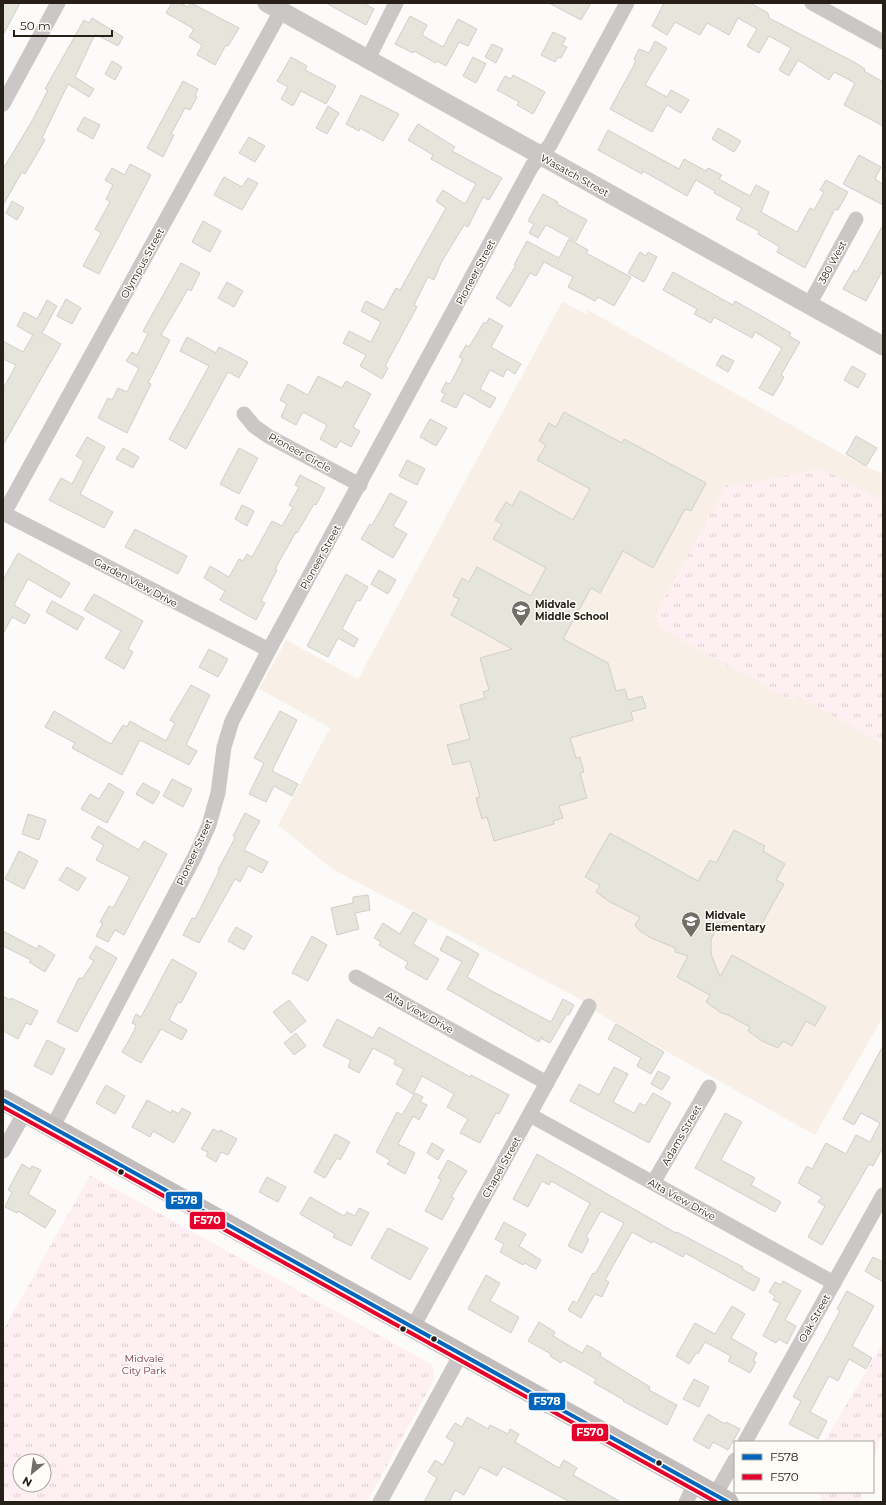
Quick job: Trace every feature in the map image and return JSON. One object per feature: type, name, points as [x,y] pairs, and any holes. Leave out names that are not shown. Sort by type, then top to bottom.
[{"type":"main road","points":[[3,1100],[461,1354],[690,1493],[722,1499]]},
{"type":"street","points":[[3,104],[58,3]]},
{"type":"street","points":[[368,59],[396,3]]},
{"type":"street","name":"Pioneer Street","points":[[52,1128],[195,856],[209,825],[218,793],[224,747],[232,721],[269,650],[532,166],[550,145],[627,3]]},
{"type":"street","points":[[812,3],[883,42]]},
{"type":"street","name":"Wasatch Street","points":[[274,7],[883,346]]},
{"type":"street","name":"Olympus Street","points":[[3,514],[274,7]]},
{"type":"street","name":"380 West","points":[[809,305],[856,219]]},
{"type":"street","name":"Pioneer Circle","points":[[244,414],[254,426],[268,436],[360,485]]},
{"type":"street","name":"Garden View Drive","points":[[3,514],[269,650]]},
{"type":"street","name":"Alta View Drive","points":[[356,977],[547,1083]]},
{"type":"street","name":"Chapel Street","points":[[414,1328],[589,1006]]},
{"type":"street","name":"Adams Street","points":[[653,1183],[709,1087]]},
{"type":"street","points":[[3,1151],[25,1112]]},
{"type":"street","name":"Alta View Drive","points":[[530,1115],[834,1283]]},
{"type":"street","name":"Oak Street","points":[[746,1441],[883,1195]]},
{"type":"street","points":[[380,1502],[461,1354]]},
{"type":"street","points":[[722,1499],[734,1463]]},
{"type":"shaded area","points":[[562,302],[586,314],[588,310],[855,461],[883,474],[883,1017],[815,1135],[598,1013],[578,998],[332,869],[278,825],[330,728],[259,689],[286,640],[358,679]]},
{"type":"green space","points":[[818,469],[827,471],[883,502],[883,744],[796,695],[793,701],[667,632],[661,627],[657,618],[659,608],[726,485],[744,485]]},
{"type":"green space","name":"Midvale City Park","points":[[90,1175],[431,1364],[434,1371],[434,1380],[367,1502],[3,1502],[3,1331]]},
{"type":"green space","points":[[883,1343],[883,1431],[874,1458],[874,1441],[825,1441]]},
{"type":"green space","points":[[820,1493],[863,1493],[860,1502],[821,1502]]},
{"type":"building","points":[[3,3],[20,3],[3,35]]},
{"type":"building","points":[[172,3],[180,3],[188,7],[191,3],[239,28],[228,46],[226,45],[215,65],[197,55],[202,45],[189,37],[194,29],[166,13]]},
{"type":"building","points":[[326,3],[363,3],[374,9],[366,25]]},
{"type":"building","points":[[549,3],[591,3],[581,20]]},
{"type":"building","points":[[664,3],[750,3],[768,13],[769,18],[854,62],[865,69],[864,71],[883,82],[883,126],[844,105],[855,83],[834,72],[829,80],[798,60],[789,76],[779,70],[791,48],[769,36],[759,53],[747,46],[757,29],[738,18],[729,35],[707,23],[700,35],[675,22],[667,35],[652,26]]},
{"type":"building","points":[[410,16],[427,25],[422,35],[443,47],[458,19],[477,29],[468,46],[459,42],[446,66],[437,61],[436,63],[414,51],[413,53],[395,44]]},
{"type":"building","points":[[92,18],[123,37],[118,46],[95,34],[75,77],[94,89],[89,97],[68,84],[42,138],[45,140],[25,174],[22,172],[3,205],[3,169],[32,121],[48,90],[45,89],[84,20],[89,23]]},
{"type":"building","points":[[553,32],[566,38],[562,45],[567,47],[561,58],[558,57],[555,62],[541,55]]},
{"type":"building","points":[[655,41],[667,48],[645,85],[667,97],[671,90],[689,100],[681,113],[667,105],[652,132],[610,109],[634,65],[636,60],[634,59],[639,49],[649,53]]},
{"type":"building","points":[[492,44],[503,49],[496,63],[485,57]]},
{"type":"building","points":[[291,57],[307,66],[305,70],[336,86],[326,104],[301,91],[293,106],[281,99],[288,87],[277,81]]},
{"type":"building","points":[[473,57],[486,64],[476,83],[463,76]]},
{"type":"building","points":[[112,61],[122,67],[115,80],[105,74]]},
{"type":"building","points":[[513,75],[545,92],[533,114],[517,105],[519,102],[497,90],[505,76],[511,79]]},
{"type":"building","points":[[183,81],[198,89],[195,96],[197,97],[190,110],[185,108],[171,134],[174,135],[163,157],[147,148]]},
{"type":"building","points":[[361,95],[399,114],[383,141],[360,128],[359,131],[346,124]]},
{"type":"building","points":[[328,106],[339,113],[327,134],[316,128]]},
{"type":"building","points":[[84,117],[100,125],[93,139],[77,130]]},
{"type":"building","points":[[418,124],[455,147],[452,151],[502,178],[489,200],[483,197],[468,227],[464,225],[441,263],[434,280],[428,277],[414,305],[417,307],[385,366],[388,368],[382,379],[360,366],[366,355],[343,343],[349,331],[371,342],[381,322],[361,311],[366,301],[384,310],[396,288],[400,290],[446,208],[436,201],[443,190],[465,204],[476,184],[431,159],[433,155],[408,140]]},
{"type":"building","points":[[718,128],[741,141],[734,152],[712,139]]},
{"type":"building","points":[[608,130],[679,169],[684,159],[706,171],[708,168],[722,175],[719,179],[750,196],[756,185],[769,192],[761,212],[797,232],[810,208],[814,210],[824,192],[820,190],[826,180],[848,192],[838,210],[835,209],[805,268],[777,252],[780,247],[758,234],[759,231],[736,219],[742,208],[714,193],[715,191],[696,180],[687,196],[643,171],[642,174],[598,150]]},
{"type":"building","points":[[249,137],[265,146],[255,162],[239,153]]},
{"type":"building","points":[[859,155],[881,167],[875,179],[883,184],[883,205],[843,184]]},
{"type":"building","points":[[130,164],[151,175],[99,274],[83,266],[101,233],[95,229],[110,202],[106,199],[113,185],[105,180],[112,168],[125,175]]},
{"type":"building","points":[[224,177],[242,187],[248,178],[258,183],[242,210],[214,195]]},
{"type":"building","points":[[543,194],[558,202],[557,204],[587,220],[576,241],[546,225],[538,238],[529,233],[534,224],[528,221]]},
{"type":"building","points":[[12,201],[24,208],[17,220],[6,213]]},
{"type":"building","points":[[203,221],[221,231],[210,252],[192,242]]},
{"type":"building","points":[[883,225],[883,270],[866,301],[843,289],[854,270],[857,272]]},
{"type":"building","points":[[569,239],[588,250],[586,253],[631,277],[614,306],[598,297],[595,301],[568,287],[573,277],[544,262],[536,276],[530,273],[510,307],[496,298],[516,265],[514,265],[527,241],[559,258]]},
{"type":"building","points":[[640,252],[646,256],[648,252],[657,257],[644,282],[628,273]]},
{"type":"building","points":[[181,263],[200,273],[191,291],[188,289],[161,335],[170,340],[148,383],[151,384],[127,433],[98,418],[108,398],[112,400],[118,388],[127,392],[139,368],[126,361],[132,352],[137,355],[148,334],[143,331]]},
{"type":"building","points":[[673,272],[733,305],[735,301],[791,333],[789,336],[800,342],[781,375],[784,377],[773,396],[759,388],[782,348],[755,332],[752,338],[714,317],[711,323],[694,314],[697,309],[663,290]]},
{"type":"building","points":[[227,282],[243,291],[234,307],[218,298]]},
{"type":"building","points":[[66,299],[81,308],[72,324],[57,316]]},
{"type":"building","points":[[47,300],[57,306],[42,333],[61,344],[3,445],[3,389],[16,365],[3,359],[3,341],[23,352],[33,335],[17,326],[24,312],[37,319]]},
{"type":"building","points":[[489,318],[503,326],[491,347],[521,364],[515,374],[507,369],[503,377],[490,370],[480,389],[496,398],[490,408],[464,393],[456,408],[441,401],[445,394],[441,392],[446,382],[450,384],[463,359],[459,357],[466,345],[469,347],[484,322],[486,324]]},
{"type":"building","points":[[187,337],[216,353],[219,347],[248,362],[239,378],[228,372],[186,449],[169,439],[209,366],[180,351]]},
{"type":"building","points":[[722,355],[734,361],[728,372],[716,365]]},
{"type":"building","points":[[852,366],[866,374],[858,388],[844,380]]},
{"type":"building","points":[[318,376],[342,388],[346,381],[371,394],[353,427],[360,431],[351,447],[340,441],[336,448],[320,439],[327,425],[303,412],[296,425],[281,417],[287,404],[280,400],[288,384],[308,395]]},
{"type":"building","name":"Midvale Middle School","points":[[564,412],[622,443],[624,439],[706,483],[691,511],[685,509],[653,568],[623,551],[600,593],[591,588],[563,639],[608,663],[616,691],[625,689],[628,700],[642,696],[646,708],[631,712],[633,720],[570,738],[576,758],[580,757],[584,772],[580,773],[587,798],[559,806],[563,818],[553,821],[554,824],[494,841],[487,817],[482,819],[476,798],[480,797],[470,761],[453,765],[447,745],[470,739],[460,705],[485,698],[483,692],[489,690],[480,658],[512,649],[451,615],[459,599],[453,596],[462,578],[469,582],[477,567],[531,596],[546,568],[493,539],[502,524],[495,520],[506,502],[512,506],[520,491],[573,520],[590,489],[537,460],[546,445],[539,441],[549,423],[556,427]]},
{"type":"building","points":[[430,419],[447,428],[436,446],[420,437]]},
{"type":"building","points":[[856,436],[877,448],[866,466],[846,454]]},
{"type":"building","points":[[87,437],[105,447],[80,494],[113,512],[104,528],[49,500],[61,478],[72,484],[84,461],[76,456]]},
{"type":"building","points":[[123,448],[139,457],[133,468],[116,459]]},
{"type":"building","points":[[239,448],[258,458],[239,494],[220,484]]},
{"type":"building","points":[[407,460],[425,469],[417,485],[399,476]]},
{"type":"building","points":[[300,475],[325,488],[316,505],[314,504],[297,533],[296,532],[275,569],[277,570],[261,601],[265,603],[256,620],[220,600],[225,591],[204,578],[210,566],[229,577],[239,559],[243,561],[247,554],[252,557],[272,521],[282,526],[293,507],[289,505],[299,487],[295,485]]},
{"type":"building","points":[[390,493],[407,502],[393,526],[407,534],[393,558],[361,539],[370,524],[372,525]]},
{"type":"building","points":[[242,505],[254,511],[247,526],[235,519]]},
{"type":"building","points":[[135,529],[187,556],[178,574],[125,547]]},
{"type":"building","points":[[18,553],[70,583],[61,598],[28,579],[14,605],[30,615],[25,624],[12,617],[3,634],[3,580]]},
{"type":"building","points":[[379,570],[396,580],[388,594],[371,584]]},
{"type":"building","points":[[346,574],[368,587],[360,601],[357,600],[342,629],[358,639],[354,647],[338,638],[328,657],[307,646]]},
{"type":"building","points":[[94,594],[143,621],[128,649],[133,652],[124,669],[105,658],[121,631],[84,610]]},
{"type":"building","points":[[52,601],[84,618],[77,630],[46,612]]},
{"type":"building","points":[[209,649],[228,659],[218,677],[199,667]]},
{"type":"building","points":[[191,685],[210,695],[186,745],[197,751],[189,765],[140,740],[122,775],[72,748],[75,743],[45,727],[54,711],[111,744],[123,725],[127,727],[130,721],[166,741],[175,723],[170,720]]},
{"type":"building","points":[[280,711],[297,720],[272,771],[298,784],[292,796],[274,786],[266,802],[249,794],[264,763],[254,758]]},
{"type":"building","points":[[172,779],[192,789],[183,807],[163,796]]},
{"type":"building","points":[[109,783],[124,792],[107,823],[81,809],[90,794],[99,799]]},
{"type":"building","points":[[143,783],[160,792],[153,804],[136,794]]},
{"type":"building","points":[[245,813],[260,821],[244,850],[268,862],[262,873],[248,866],[240,882],[235,879],[199,943],[183,935],[192,918],[195,919],[235,838],[233,836]]},
{"type":"building","points":[[28,814],[46,820],[39,840],[22,834]]},
{"type":"building","points":[[98,826],[139,850],[144,841],[167,854],[124,935],[115,930],[108,942],[96,936],[103,923],[100,922],[109,906],[113,908],[130,877],[96,860],[104,845],[91,838]]},
{"type":"building","name":"Midvale Elementary","points":[[734,830],[765,846],[763,851],[785,864],[776,880],[784,884],[760,927],[740,919],[734,919],[722,924],[714,933],[711,940],[711,954],[720,977],[732,955],[826,1007],[815,1026],[806,1021],[792,1046],[783,1041],[778,1048],[762,1041],[748,1031],[750,1027],[728,1015],[721,1013],[706,1002],[710,995],[677,977],[688,956],[675,952],[675,948],[649,937],[639,930],[635,925],[640,917],[610,902],[596,892],[600,885],[585,877],[610,833],[698,881],[710,860],[716,863]]},
{"type":"building","points":[[19,851],[38,861],[24,889],[5,879]]},
{"type":"building","points":[[67,867],[86,878],[78,891],[59,880]]},
{"type":"building","points":[[368,895],[370,910],[355,913],[359,929],[337,935],[331,908],[353,903],[353,897]]},
{"type":"building","points":[[413,912],[427,920],[413,944],[439,959],[427,980],[405,968],[408,962],[379,945],[381,942],[374,938],[383,923],[400,934]]},
{"type":"building","points":[[236,927],[252,936],[244,950],[228,941]]},
{"type":"building","points":[[3,931],[37,949],[39,945],[55,955],[45,972],[29,962],[31,960],[3,946]]},
{"type":"building","points":[[312,936],[327,945],[308,981],[292,973]]},
{"type":"building","points":[[447,936],[479,954],[467,977],[488,989],[551,1022],[563,999],[574,1005],[550,1043],[542,1039],[542,1036],[539,1042],[447,989],[462,962],[440,950]]},
{"type":"building","points":[[96,946],[117,958],[77,1032],[57,1022],[79,978],[82,979],[94,961],[89,958]]},
{"type":"building","points":[[172,959],[197,973],[181,1003],[178,1002],[169,1020],[187,1030],[182,1040],[161,1029],[141,1063],[122,1052],[134,1031],[136,1025],[132,1023],[136,1014],[141,1017]]},
{"type":"building","points":[[3,996],[10,1000],[11,998],[38,1011],[31,1025],[26,1023],[18,1039],[3,1031]]},
{"type":"building","points":[[289,1000],[306,1021],[291,1033],[273,1012]]},
{"type":"building","points":[[337,1019],[373,1038],[379,1027],[470,1077],[471,1075],[509,1095],[499,1114],[496,1113],[480,1143],[460,1133],[468,1119],[447,1107],[454,1094],[422,1076],[413,1094],[396,1084],[404,1069],[394,1064],[396,1060],[373,1048],[359,1073],[348,1067],[351,1060],[323,1046]]},
{"type":"building","points":[[616,1024],[664,1052],[651,1074],[637,1066],[641,1058],[608,1039]]},
{"type":"building","points":[[296,1033],[306,1046],[294,1055],[284,1043]]},
{"type":"building","points":[[47,1040],[65,1049],[52,1075],[34,1066]]},
{"type":"building","points":[[883,1046],[883,1147],[873,1166],[869,1164],[822,1245],[808,1237],[825,1206],[818,1202],[822,1197],[798,1183],[807,1166],[812,1169],[826,1143],[846,1154],[856,1135],[870,1142],[880,1123],[861,1113],[854,1125],[843,1119]]},
{"type":"building","points":[[614,1067],[628,1074],[613,1102],[634,1113],[640,1103],[645,1106],[653,1093],[671,1103],[649,1143],[570,1101],[579,1084],[599,1095]]},
{"type":"building","points":[[658,1071],[670,1077],[662,1090],[651,1084]]},
{"type":"building","points":[[106,1085],[125,1096],[115,1114],[96,1103]]},
{"type":"building","points":[[415,1093],[423,1097],[420,1102],[427,1105],[419,1120],[413,1116],[398,1144],[415,1153],[405,1174],[387,1164],[390,1160],[376,1152],[397,1112],[402,1115]]},
{"type":"building","points":[[147,1100],[171,1113],[172,1110],[179,1114],[182,1108],[191,1113],[174,1143],[153,1131],[150,1137],[132,1127]]},
{"type":"building","points":[[725,1113],[742,1122],[721,1160],[755,1178],[751,1185],[781,1202],[775,1212],[695,1168]]},
{"type":"building","points":[[213,1129],[219,1132],[220,1130],[237,1139],[228,1155],[221,1152],[216,1162],[206,1156],[208,1152],[201,1149]]},
{"type":"building","points":[[335,1134],[350,1142],[340,1160],[337,1158],[325,1178],[314,1172]]},
{"type":"building","points":[[432,1143],[444,1150],[438,1160],[427,1153]]},
{"type":"building","points":[[537,1154],[676,1233],[677,1232],[743,1267],[742,1269],[760,1279],[754,1291],[685,1253],[683,1257],[632,1232],[605,1280],[609,1282],[602,1297],[595,1294],[581,1318],[568,1310],[573,1301],[577,1303],[593,1273],[595,1274],[624,1223],[601,1211],[586,1237],[589,1239],[582,1253],[568,1246],[590,1203],[551,1181],[549,1185],[542,1181],[528,1207],[513,1199]]},
{"type":"building","points":[[448,1160],[467,1171],[451,1197],[454,1198],[442,1220],[425,1211],[441,1180],[438,1178]]},
{"type":"building","points":[[22,1164],[30,1169],[32,1166],[41,1170],[28,1194],[56,1211],[45,1228],[18,1211],[17,1213],[5,1207],[12,1192],[8,1190]]},
{"type":"building","points":[[267,1177],[286,1187],[278,1202],[259,1192]]},
{"type":"building","points":[[310,1197],[344,1216],[347,1212],[355,1216],[359,1208],[369,1213],[351,1246],[333,1237],[335,1234],[300,1214]]},
{"type":"building","points":[[504,1222],[526,1234],[519,1246],[541,1260],[536,1269],[524,1263],[523,1265],[500,1252],[504,1244],[495,1239]]},
{"type":"building","points":[[388,1228],[428,1248],[410,1280],[371,1258]]},
{"type":"building","points":[[873,1257],[883,1262],[883,1282],[865,1271]]},
{"type":"building","points":[[486,1275],[500,1283],[490,1301],[519,1317],[511,1333],[468,1309]]},
{"type":"building","points":[[783,1281],[801,1291],[785,1320],[796,1326],[787,1344],[779,1339],[776,1343],[763,1336],[780,1303],[773,1300],[775,1296],[769,1292],[775,1282],[781,1285]]},
{"type":"building","points":[[847,1291],[874,1306],[852,1346],[872,1358],[866,1369],[849,1359],[838,1381],[829,1376],[810,1412],[827,1421],[818,1439],[789,1424],[801,1401],[793,1397],[840,1311],[837,1309]]},
{"type":"building","points":[[732,1306],[745,1314],[731,1338],[757,1353],[753,1361],[756,1362],[750,1373],[728,1361],[731,1356],[705,1342],[698,1354],[696,1353],[689,1364],[676,1356],[695,1323],[715,1334]]},
{"type":"building","points":[[539,1322],[555,1332],[553,1336],[582,1353],[587,1345],[601,1353],[600,1356],[650,1387],[649,1390],[677,1405],[667,1425],[594,1383],[596,1379],[563,1360],[561,1363],[550,1356],[551,1354],[528,1341]]},
{"type":"building","points":[[694,1379],[709,1387],[699,1407],[683,1399]]},
{"type":"building","points":[[708,1414],[725,1424],[726,1422],[740,1429],[728,1450],[713,1442],[709,1449],[693,1440]]},
{"type":"building","points":[[467,1417],[488,1429],[490,1425],[508,1434],[510,1429],[519,1434],[515,1442],[559,1468],[564,1460],[577,1468],[573,1475],[621,1502],[570,1502],[503,1466],[497,1476],[480,1467],[464,1495],[455,1490],[449,1502],[424,1502],[437,1478],[428,1472],[435,1460],[443,1465],[455,1443],[446,1437],[455,1423],[462,1427]]},
{"type":"transit line","name":"F578","points":[[3,1100],[728,1502]]},
{"type":"transit line","name":"F570","points":[[3,1107],[716,1502]]},
{"type":"place","name":"Midvale Middle School","points":[[521,627]]},
{"type":"place","name":"Midvale Elementary","points":[[691,938]]}]
